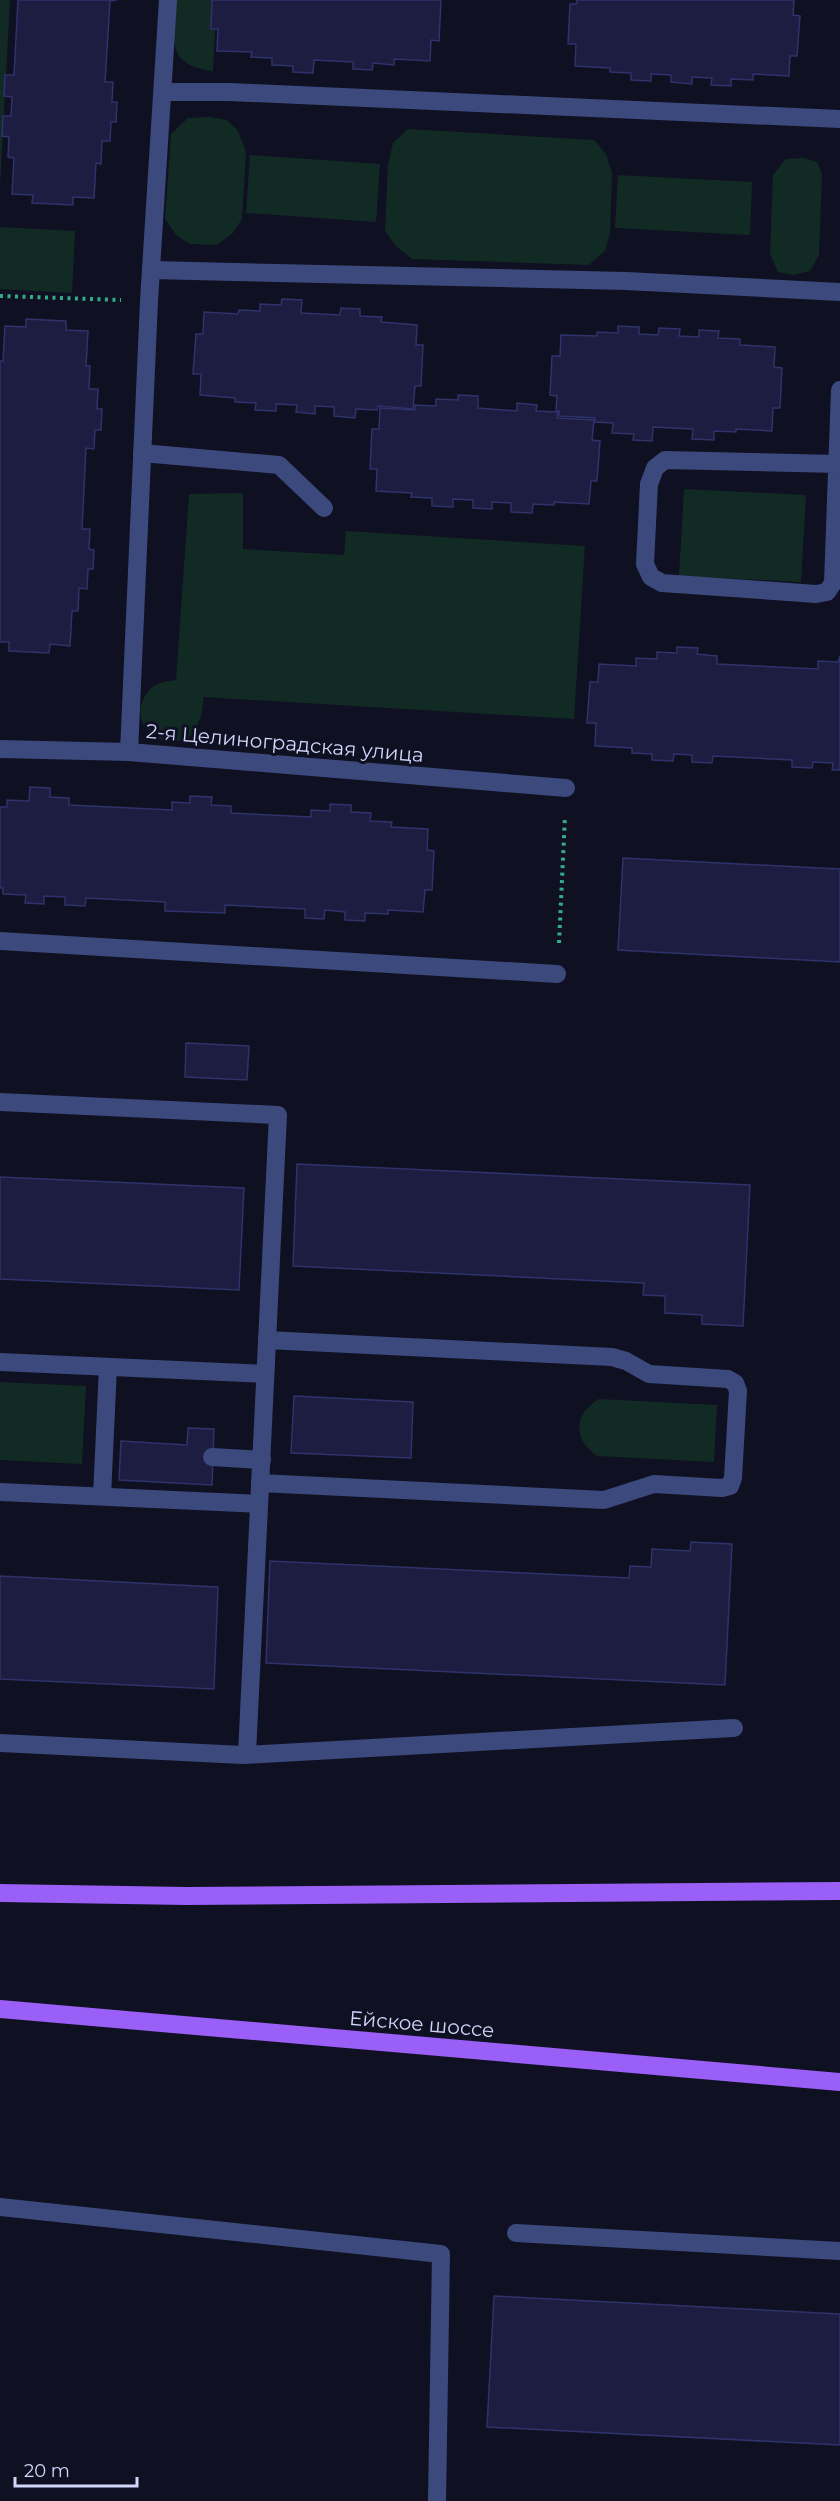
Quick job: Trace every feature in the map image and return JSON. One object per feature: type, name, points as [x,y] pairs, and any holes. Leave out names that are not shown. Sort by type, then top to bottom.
[{"type":"main road","points":[[783,1891],[840,1901]]},
{"type":"main road","points":[[0,1893],[199,1896],[840,1891]]},
{"type":"main road","name":"Ейское шоссе","points":[[0,2009],[840,2082]]},
{"type":"street","points":[[129,752],[149,301],[168,0]]},
{"type":"street","points":[[163,92],[242,93],[840,119]]},
{"type":"street","points":[[151,270],[626,281],[840,292]]},
{"type":"street","points":[[839,464],[665,460],[655,468],[649,484],[645,564],[651,578],[662,583],[816,594],[828,592],[833,583],[839,464],[840,390]]},
{"type":"street","points":[[142,453],[279,465],[324,508]]},
{"type":"street","name":"2-я Целиноградская улица","points":[[0,749],[129,752],[566,788]]},
{"type":"street","points":[[0,941],[557,974]]},
{"type":"street","points":[[0,1102],[278,1115],[248,1755]]},
{"type":"street","points":[[260,1484],[604,1500],[654,1485],[722,1488],[730,1486],[733,1478],[737,1402],[735,1383],[728,1379],[649,1374],[626,1360],[612,1356],[267,1340]]},
{"type":"street","points":[[0,1362],[265,1374]]},
{"type":"street","points":[[102,1496],[108,1367]]},
{"type":"street","points":[[212,1457],[262,1460]]},
{"type":"street","points":[[0,1492],[259,1503]]},
{"type":"street","points":[[0,1743],[248,1755],[734,1728]]},
{"type":"street","points":[[0,2207],[441,2254],[437,2501]]},
{"type":"street","points":[[516,2233],[840,2251]]},
{"type":"path","points":[[0,296],[149,301]]},
{"type":"path","points":[[557,974],[566,788]]},
{"type":"green space","points":[[0,0],[10,0],[0,185]]},
{"type":"green space","points":[[175,0],[217,0],[213,71],[187,63],[180,56],[174,38]]},
{"type":"green space","points":[[209,117],[227,120],[238,131],[246,152],[242,219],[233,233],[217,245],[190,244],[177,236],[165,219],[171,134],[188,118]]},
{"type":"green space","points":[[408,129],[594,140],[606,154],[612,173],[610,233],[605,251],[589,265],[412,259],[396,246],[385,231],[388,165],[393,143]]},
{"type":"green space","points":[[250,155],[380,164],[376,222],[246,213]]},
{"type":"green space","points":[[804,158],[817,162],[822,174],[819,255],[810,271],[794,275],[778,272],[770,254],[773,175],[786,159]]},
{"type":"green space","points":[[618,175],[752,182],[750,235],[615,228]]},
{"type":"green space","points":[[0,227],[75,231],[72,293],[0,289]]},
{"type":"green space","points":[[684,489],[806,495],[801,582],[679,576]]},
{"type":"green space","points":[[243,493],[243,549],[344,555],[346,531],[585,546],[574,719],[203,697],[199,722],[188,738],[173,742],[156,737],[144,725],[140,709],[152,687],[176,680],[189,494]]},
{"type":"green space","points":[[0,1382],[86,1386],[82,1464],[0,1460]]},
{"type":"green space","points":[[599,1399],[717,1405],[714,1462],[597,1456],[584,1442],[579,1427],[584,1412]]},
{"type":"building","points":[[18,0],[117,0],[110,1],[105,82],[113,82],[112,102],[117,102],[116,122],[111,122],[110,141],[102,141],[101,164],[96,163],[94,198],[73,197],[73,205],[32,203],[33,195],[12,194],[14,158],[8,157],[9,137],[2,136],[3,116],[11,116],[12,97],[4,96],[5,75],[14,75]]},
{"type":"building","points":[[212,0],[441,0],[439,41],[431,40],[430,61],[394,59],[394,65],[373,63],[372,70],[353,69],[353,62],[314,60],[313,73],[293,72],[293,66],[272,65],[272,58],[251,57],[252,52],[217,51],[218,29],[211,29]]},
{"type":"building","points":[[577,0],[794,0],[793,15],[800,16],[797,56],[790,56],[789,76],[753,74],[753,80],[731,79],[731,86],[711,85],[712,78],[692,77],[692,84],[671,82],[671,75],[651,74],[651,81],[631,80],[631,73],[610,72],[610,68],[575,66],[576,44],[568,44],[570,4],[576,4]]},
{"type":"building","points":[[282,299],[302,300],[301,313],[340,315],[341,308],[360,309],[360,316],[382,317],[381,322],[417,325],[416,345],[423,345],[421,386],[415,386],[413,409],[378,406],[377,410],[356,409],[355,418],[334,416],[334,407],[315,406],[315,414],[296,412],[297,405],[276,404],[276,411],[255,410],[256,403],[235,402],[235,398],[200,395],[201,374],[193,374],[196,334],[203,334],[204,312],[238,314],[239,310],[260,311],[260,304],[281,305]]},
{"type":"building","points":[[26,319],[66,321],[66,330],[88,331],[86,366],[90,366],[89,389],[98,389],[97,409],[102,409],[101,430],[95,430],[94,449],[86,448],[82,529],[90,529],[89,549],[94,550],[93,569],[88,569],[87,589],[79,588],[78,611],[72,611],[70,646],[50,644],[49,653],[9,651],[9,642],[0,642],[0,361],[3,361],[5,326],[26,327]]},
{"type":"building","points":[[618,326],[639,327],[639,334],[658,335],[659,328],[680,329],[679,336],[699,337],[699,330],[719,331],[718,338],[740,339],[740,345],[775,347],[774,367],[782,368],[780,408],[773,408],[772,431],[736,429],[736,432],[714,431],[714,440],[692,439],[693,429],[653,427],[652,441],[633,440],[634,434],[612,433],[613,423],[595,422],[595,418],[559,416],[559,411],[556,411],[557,396],[550,395],[552,356],[560,356],[561,335],[597,336],[597,332],[618,333]]},
{"type":"building","points":[[458,395],[478,396],[478,408],[517,411],[517,403],[537,405],[536,411],[558,412],[557,418],[594,420],[592,440],[600,441],[597,481],[591,481],[589,504],[554,502],[554,505],[533,504],[532,513],[511,512],[511,503],[492,502],[492,509],[473,508],[473,500],[453,499],[453,507],[432,506],[432,498],[411,497],[412,493],[376,491],[377,469],[370,469],[372,429],[379,429],[380,408],[415,410],[415,405],[436,406],[436,399],[458,400]]},
{"type":"building","points":[[677,647],[698,648],[697,654],[717,656],[717,664],[818,669],[818,661],[838,662],[840,656],[840,770],[832,770],[833,763],[813,762],[812,768],[792,767],[792,760],[713,756],[712,763],[692,762],[692,755],[674,754],[673,761],[652,760],[652,754],[632,753],[632,748],[595,746],[596,723],[587,723],[590,682],[598,682],[599,664],[636,666],[636,658],[657,659],[657,652],[677,653]]},
{"type":"building","points":[[30,787],[50,788],[50,797],[69,798],[69,805],[172,810],[172,802],[190,803],[190,796],[212,797],[211,805],[231,806],[231,813],[311,817],[311,810],[330,811],[330,804],[351,805],[351,812],[371,813],[370,821],[392,822],[391,827],[428,829],[427,850],[434,851],[432,890],[425,890],[423,912],[388,910],[388,914],[365,913],[365,921],[345,920],[345,912],[325,910],[324,919],[305,918],[305,909],[225,905],[225,913],[165,911],[165,902],[86,898],[85,906],[65,905],[65,897],[44,896],[44,904],[25,903],[26,895],[3,894],[3,888],[0,888],[0,807],[7,807],[7,800],[29,801]]},
{"type":"building","points":[[623,858],[840,869],[840,962],[618,950]]},
{"type":"building","points":[[186,1043],[249,1046],[247,1080],[185,1077]]},
{"type":"building","points":[[297,1164],[750,1185],[743,1326],[702,1324],[702,1315],[665,1313],[665,1296],[643,1295],[644,1283],[293,1266]]},
{"type":"building","points":[[0,1177],[244,1188],[239,1290],[0,1279]]},
{"type":"building","points":[[294,1396],[413,1402],[411,1458],[291,1453]]},
{"type":"building","points":[[188,1428],[214,1429],[212,1485],[119,1480],[121,1441],[187,1445]]},
{"type":"building","points":[[691,1542],[732,1544],[725,1685],[266,1663],[270,1561],[629,1578],[630,1566],[651,1567],[652,1549],[690,1551]]},
{"type":"building","points":[[0,1576],[218,1587],[214,1689],[0,1679]]},
{"type":"building","points":[[494,2296],[840,2314],[840,2445],[487,2427]]}]
